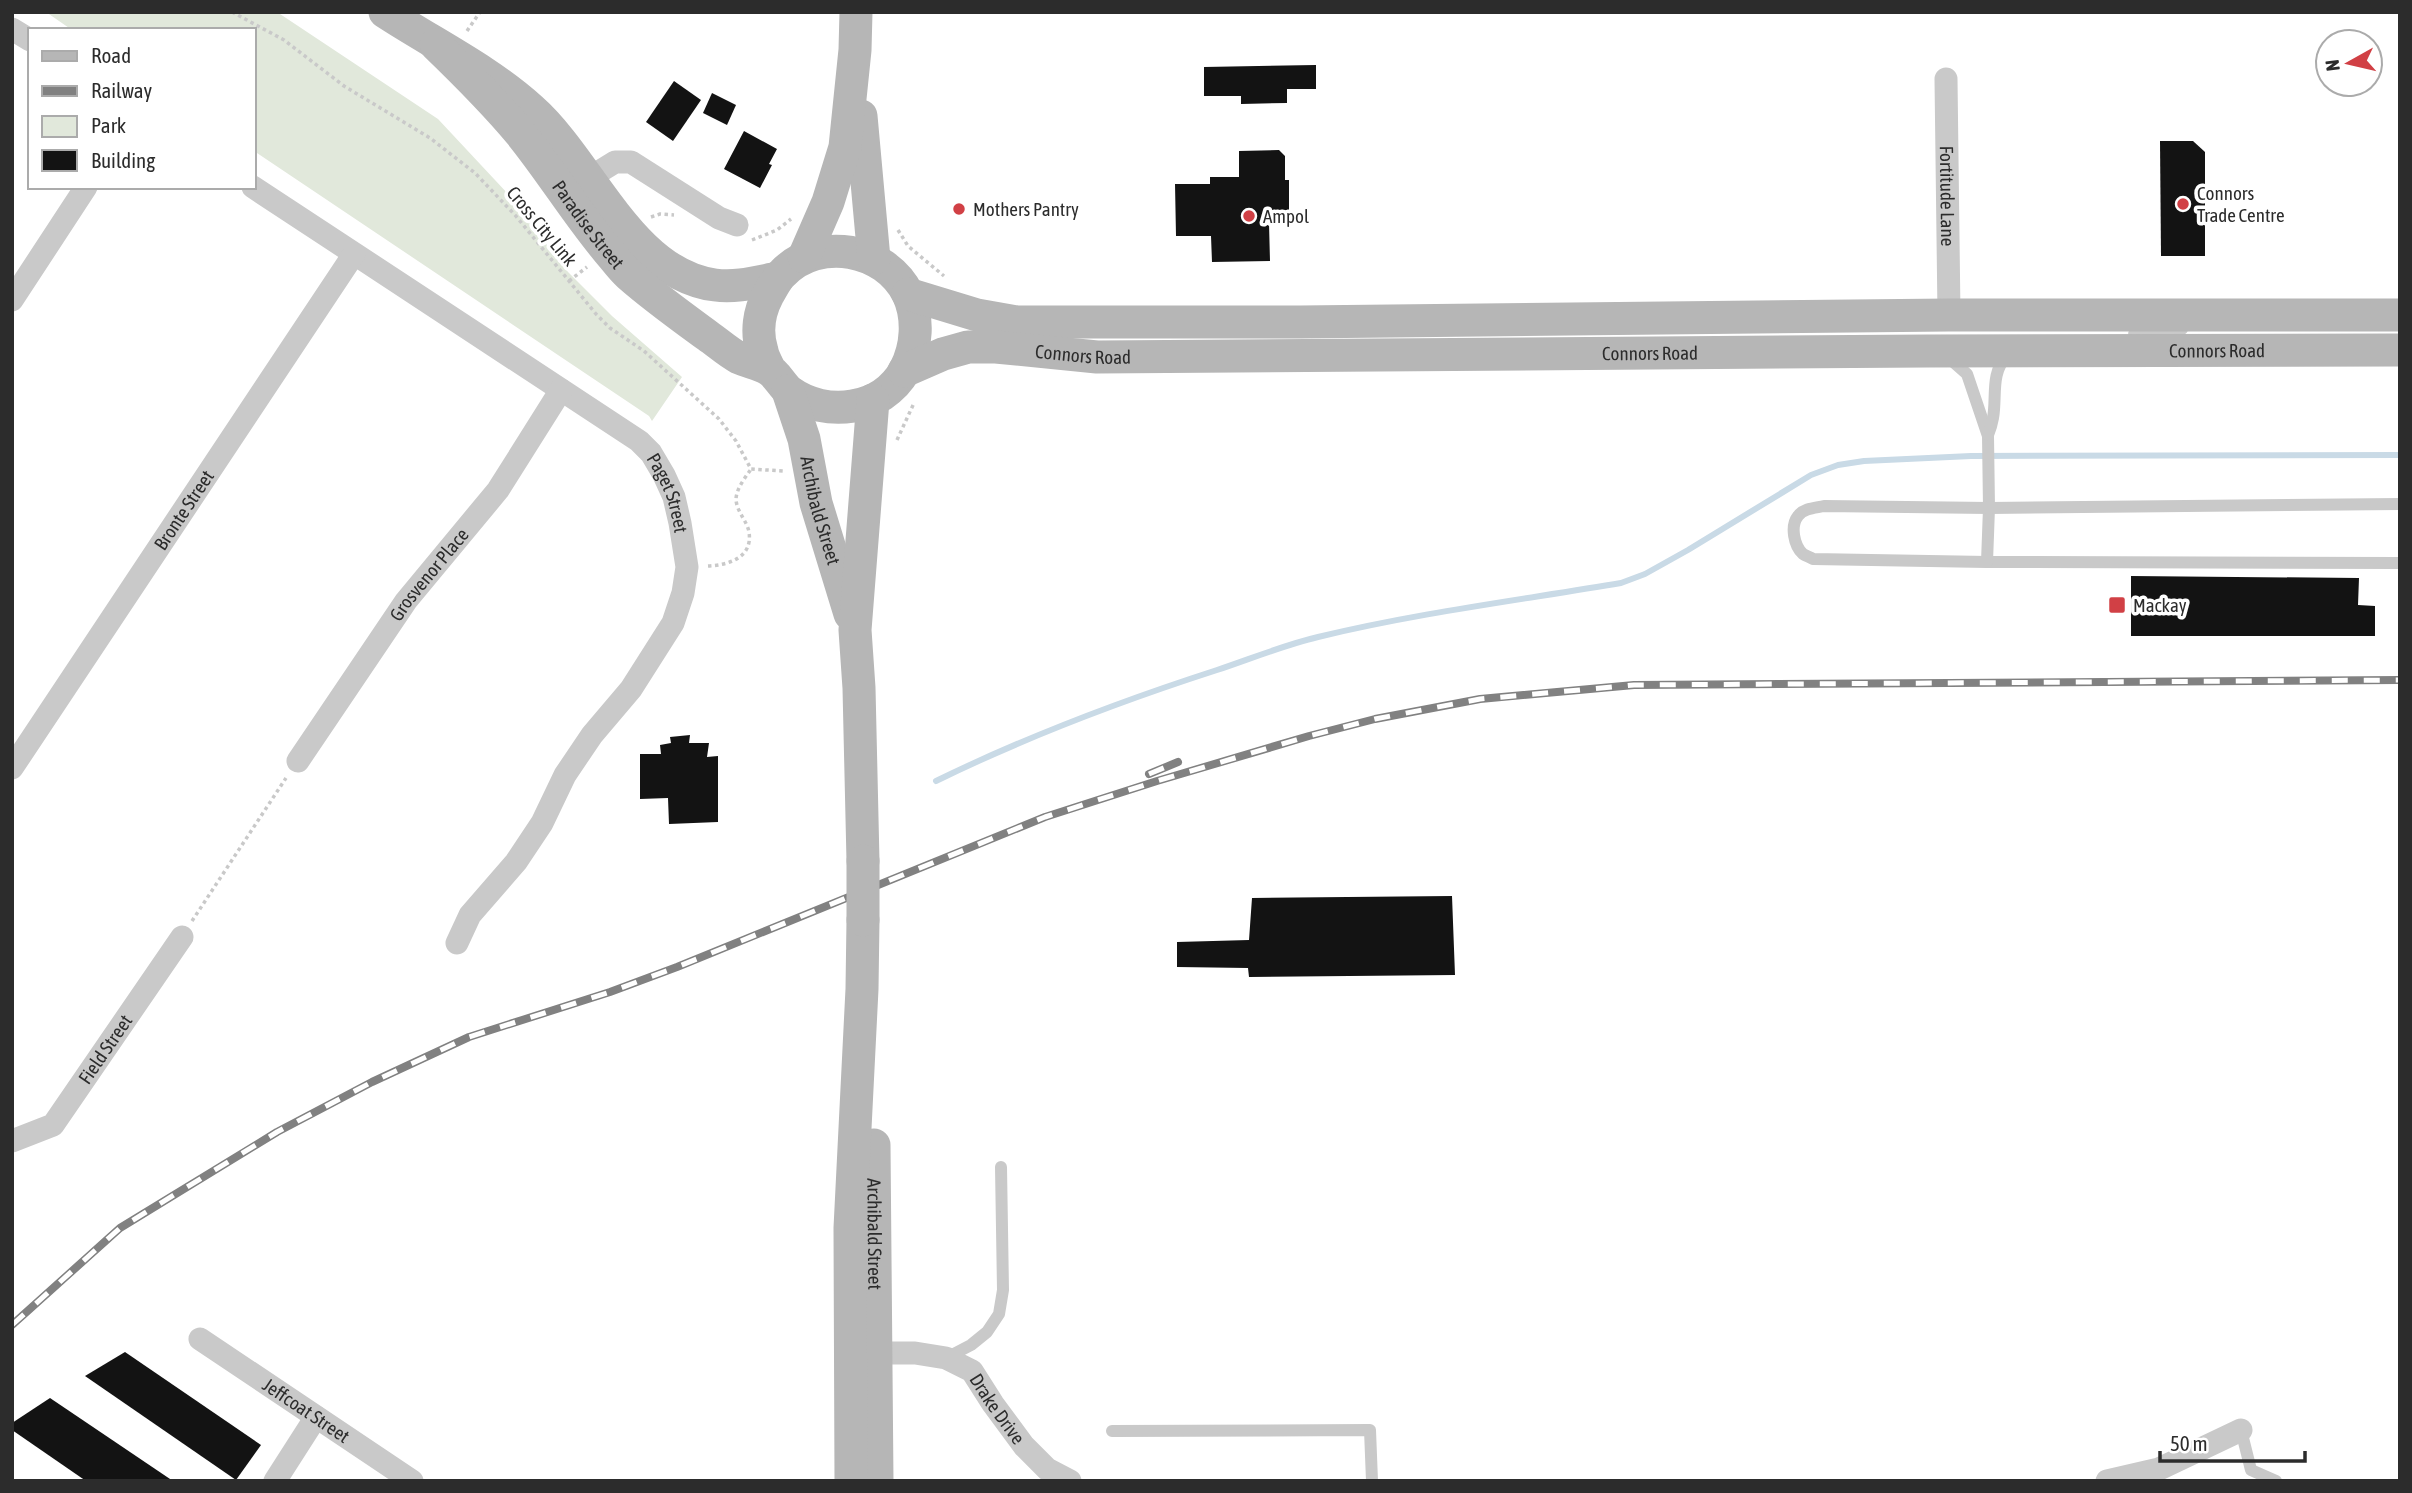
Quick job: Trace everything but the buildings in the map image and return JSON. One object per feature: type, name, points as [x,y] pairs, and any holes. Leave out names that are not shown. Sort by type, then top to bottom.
[{"type":"street","name":"Paradise Street","points":[[385,12],[450,40],[480,69],[532,110],[645,250],[676,272],[686,278],[715,285],[740,285],[778,278]]},
{"type":"street","points":[[804,257],[828,202],[845,147],[856,12]]},
{"type":"street","points":[[12,29],[28,39]]},
{"type":"street","name":"Paradise Street","points":[[450,40],[587,226],[628,274],[738,357],[779,380]]},
{"type":"street","points":[[855,50],[874,259]]},
{"type":"street","name":"Fortitude Lane","points":[[1946,79],[1949,314]]},
{"type":"street","name":"Paradise Street","points":[[589,178],[615,162],[631,162],[719,218],[737,225]]},
{"type":"street","points":[[12,300],[85,189]]},
{"type":"street","name":"Paget Street","points":[[256,189],[639,441],[651,453],[674,497],[687,567],[683,593],[673,623],[631,689],[592,735],[565,775],[542,823],[516,862],[470,915],[457,943]]},
{"type":"street","points":[[827,251],[851,251],[874,259],[894,274],[908,294],[916,320],[912,383],[891,388],[873,400],[851,407],[829,408],[807,402],[779,380],[761,350],[759,329],[761,307],[785,270],[804,257],[827,251]]},
{"type":"street","name":"Bronte Street","points":[[12,768],[354,254]]},
{"type":"street","name":"Connors Road","points":[[908,294],[977,315],[1017,322],[1300,322],[1949,314],[2400,315]]},
{"type":"street","points":[[2361,316],[2400,303]]},
{"type":"street","points":[[2361,316],[2400,325]]},
{"type":"street","name":"Connors Road","points":[[912,383],[943,354],[968,347],[1097,357],[1938,352],[2022,344],[2400,350]]},
{"type":"street","name":"Archibald Street","points":[[779,380],[804,439],[816,503],[855,630]]},
{"type":"street","name":"Grosvenor Place","points":[[298,761],[406,601],[498,490],[561,390]]},
{"type":"street","name":"Archibald Street","points":[[851,1481],[863,1353],[874,1108],[862,989],[863,861],[855,630],[873,400]]},
{"type":"street","name":"Field Street","points":[[12,1141],[53,1125],[182,937]]},
{"type":"street","name":"Jeffcoat Street","points":[[200,1339],[412,1481]]},
{"type":"street","name":"Archibald Street","points":[[863,1353],[877,1481]]},
{"type":"street","name":"Drake Drive","points":[[863,1353],[915,1353],[946,1358],[972,1371],[1024,1447],[1047,1469],[1070,1481]]},
{"type":"street","points":[[275,1481],[316,1417]]},
{"type":"street","points":[[2108,1481],[2160,1469],[2241,1430]]},
{"type":"lane","points":[[2121,334],[2146,334],[2209,326],[2245,316]]},
{"type":"lane","points":[[1987,562],[1988,438],[1993,418],[1995,378],[1999,367],[2022,344]]},
{"type":"lane","points":[[1938,352],[1967,373],[1988,438]]},
{"type":"lane","points":[[2400,503],[1989,508],[1824,506],[1808,509],[1798,516],[1793,528],[1802,553],[1813,559],[2400,564]]},
{"type":"lane","points":[[946,1358],[971,1345],[987,1332],[999,1314],[1003,1290],[1001,1167]]},
{"type":"lane","points":[[1112,1431],[1370,1430],[1372,1481]]},
{"type":"lane","points":[[2241,1430],[2251,1470],[2276,1481]]},
{"type":"path","name":"Cross City Link","points":[[232,12],[284,40],[354,93],[430,138],[475,173],[515,215],[610,328],[644,351],[719,419],[736,441],[751,470]]},
{"type":"path","points":[[450,40],[480,12]]},
{"type":"path","points":[[897,226],[908,246],[947,279]]},
{"type":"path","points":[[569,281],[588,266]]},
{"type":"path","points":[[895,447],[907,417],[912,383]]},
{"type":"path","points":[[687,567],[727,564],[742,556],[749,532],[736,500],[743,481],[751,470],[793,471]]},
{"type":"path","points":[[182,937],[298,761]]},
{"type":"green space","points":[[46,12],[277,12],[438,119],[509,195],[568,272],[612,316],[682,377],[652,421],[649,416],[256,152],[256,28],[69,28]]},
{"type":"waterway","points":[[936,781],[1004,749],[1074,721],[1305,640],[1431,614],[1621,583],[1645,574],[1688,550],[1811,475],[1838,465],[1864,461],[1971,456],[2400,455]]},
{"type":"railway","points":[[12,1325],[120,1228],[277,1132],[372,1082],[469,1037],[610,992],[677,967],[1045,817],[1309,736],[1375,719],[1480,699],[1634,685],[2400,680]]},
{"type":"railway","points":[[1149,774],[1178,762]]},
{"type":"place","name":"Connors Trade Centre","points":[[2183,204]]},
{"type":"place","name":"Mothers Pantry","points":[[959,209]]},
{"type":"place","name":"Ampol","points":[[1249,216]]},
{"type":"place","name":"Mackay","points":[[2117,605]]}]
